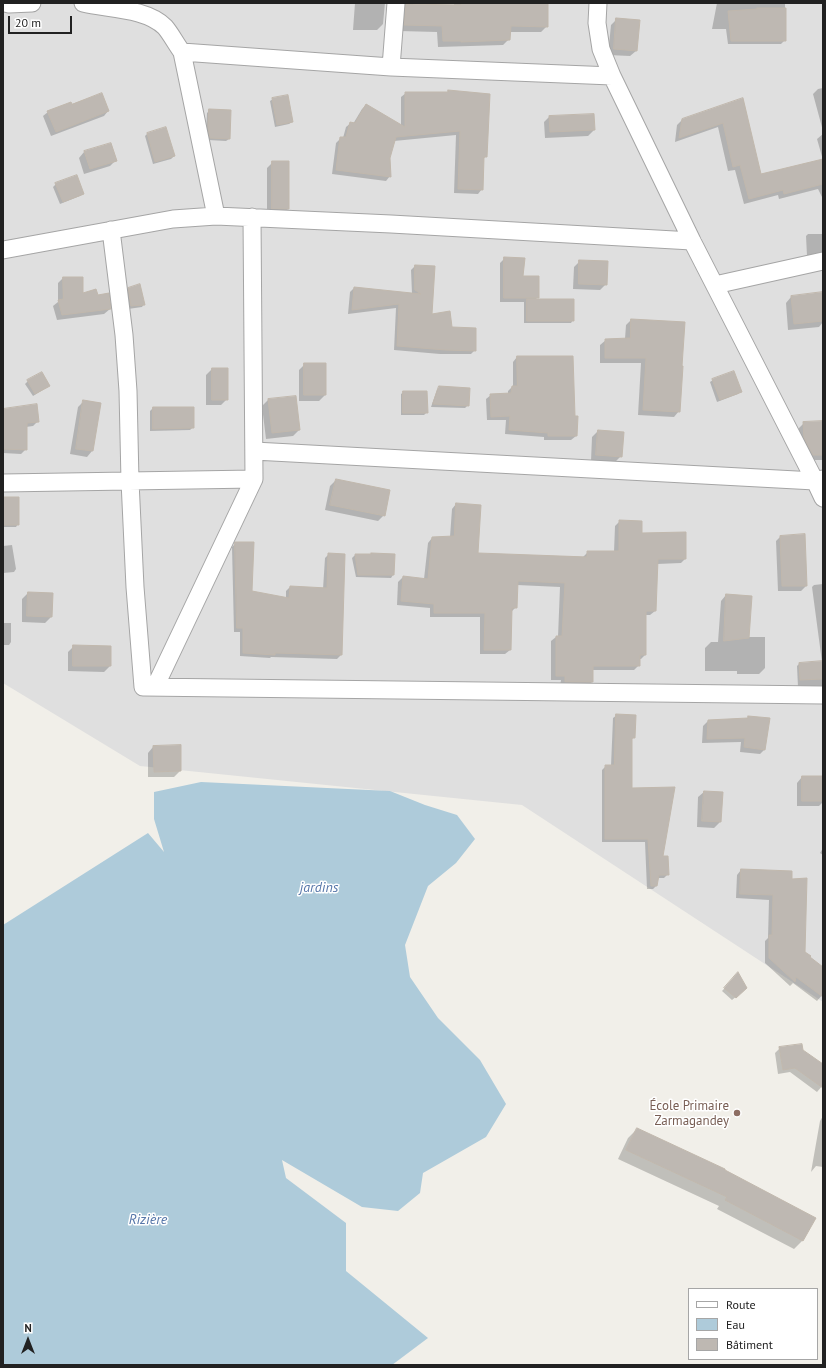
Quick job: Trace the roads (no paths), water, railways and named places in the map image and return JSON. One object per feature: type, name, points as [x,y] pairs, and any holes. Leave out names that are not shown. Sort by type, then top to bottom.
[{"type":"street","points":[[5,3],[32,3]]},
{"type":"street","points":[[83,3],[139,13],[154,19],[165,27],[182,52],[216,216]]},
{"type":"street","points":[[391,67],[396,3]]},
{"type":"street","points":[[598,3],[597,22],[601,49],[612,76],[692,241],[819,480],[823,498]]},
{"type":"street","points":[[182,52],[391,67],[612,76]]},
{"type":"street","points":[[3,250],[173,219],[216,216],[692,241]]},
{"type":"street","points":[[155,687],[254,478],[252,217]]},
{"type":"street","points":[[112,230],[124,335],[128,391],[130,481],[135,587],[142,687],[823,695]]},
{"type":"street","points":[[715,285],[823,261]]},
{"type":"street","points":[[254,451],[819,480]]},
{"type":"street","points":[[3,483],[254,478]]},
{"type":"water","name":"Rizière","points":[[201,782],[390,791],[425,805],[457,815],[475,839],[456,863],[428,886],[405,945],[410,977],[438,1018],[480,1060],[506,1104],[486,1137],[423,1173],[420,1193],[398,1211],[362,1207],[282,1160],[286,1178],[346,1223],[346,1271],[428,1338],[392,1365],[3,1365],[3,925],[148,833],[164,852],[154,819],[154,792]]},
{"type":"place","name":"École Primaire Zarmagandey","points":[[737,1113]]},
{"type":"water label","name":"jardins","points":[[319,888]]}]
